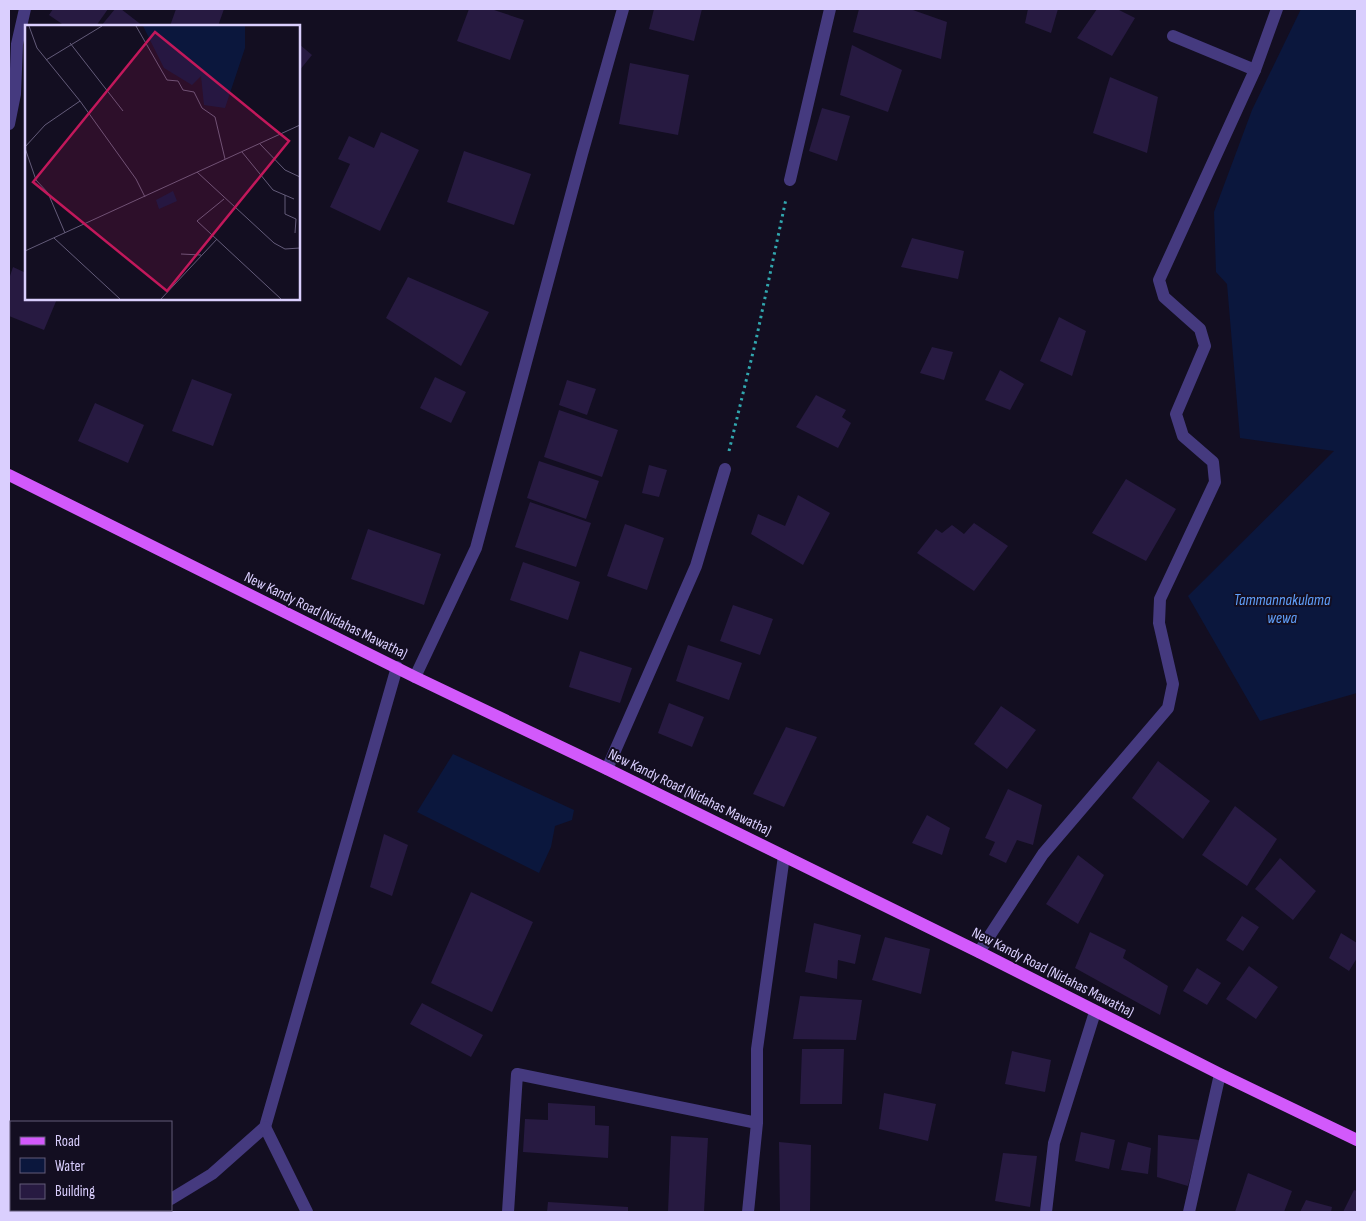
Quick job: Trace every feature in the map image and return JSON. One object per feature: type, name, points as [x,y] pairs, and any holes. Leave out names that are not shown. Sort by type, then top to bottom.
[{"type":"main road","name":"New Kandy Road (Nidahas Mawatha)","points":[[9,475],[415,677],[607,769],[979,952],[1220,1074],[1357,1140]]},
{"type":"street","points":[[9,124],[15,94],[17,44],[25,9]]},
{"type":"street","points":[[415,677],[476,548],[623,9]]},
{"type":"street","points":[[790,180],[830,9]]},
{"type":"street","points":[[979,952],[1043,854],[1168,708],[1173,684],[1159,623],[1160,599],[1215,482],[1213,462],[1184,436],[1176,414],[1205,346],[1200,329],[1164,297],[1159,280],[1255,70],[1277,9]]},
{"type":"street","points":[[1172,36],[1255,70]]},
{"type":"street","points":[[607,769],[696,566],[725,469]]},
{"type":"street","points":[[172,1198],[212,1174],[265,1127],[398,667]]},
{"type":"street","points":[[748,1212],[757,1123],[757,1049],[784,856]]},
{"type":"street","points":[[1046,1212],[1054,1144],[1095,1012]]},
{"type":"street","points":[[508,1212],[517,1074],[757,1123]]},
{"type":"street","points":[[1189,1212],[1220,1074]]},
{"type":"street","points":[[265,1127],[307,1212]]},
{"type":"path","points":[[725,469],[756,340],[790,180]]},
{"type":"water","name":"Tammannakulama wewa","points":[[1301,9],[1357,9],[1357,693],[1260,721],[1188,596],[1334,451],[1240,438],[1227,284],[1216,272],[1214,212],[1252,110]]},
{"type":"water","points":[[453,754],[574,810],[572,820],[555,826],[551,847],[539,873],[417,812]]},
{"type":"building","points":[[53,9],[108,9],[97,25],[64,25],[49,15]]},
{"type":"building","points":[[115,9],[121,9],[142,25],[102,25]]},
{"type":"building","points":[[176,9],[224,9],[218,25],[170,25]]},
{"type":"building","points":[[469,9],[491,9],[524,20],[510,60],[457,41]]},
{"type":"building","points":[[654,9],[702,9],[694,41],[649,29]]},
{"type":"building","points":[[859,9],[910,9],[947,22],[941,59],[853,32]]},
{"type":"building","points":[[1028,9],[1058,9],[1051,33],[1025,23]]},
{"type":"building","points":[[1097,9],[1117,9],[1135,18],[1112,56],[1077,38]]},
{"type":"building","points":[[300,45],[312,55],[300,70]]},
{"type":"building","points":[[852,45],[902,70],[888,112],[840,95]]},
{"type":"building","points":[[630,63],[689,75],[678,135],[619,124]]},
{"type":"building","points":[[1110,77],[1158,97],[1147,153],[1093,133]]},
{"type":"building","points":[[822,108],[850,116],[837,161],[809,151]]},
{"type":"building","points":[[381,132],[419,150],[380,231],[330,207],[350,164],[338,159],[349,136],[374,148]]},
{"type":"building","points":[[464,151],[531,174],[514,225],[447,202]]},
{"type":"building","points":[[912,238],[964,251],[958,279],[901,267]]},
{"type":"building","points":[[13,267],[25,273],[25,300],[57,300],[44,330],[9,316],[9,279]]},
{"type":"building","points":[[408,277],[489,312],[461,366],[386,318]]},
{"type":"building","points":[[1059,317],[1086,331],[1072,376],[1040,361]]},
{"type":"building","points":[[932,347],[953,352],[944,380],[920,373]]},
{"type":"building","points":[[1000,370],[1024,384],[1010,410],[985,400]]},
{"type":"building","points":[[435,377],[466,392],[451,423],[420,408]]},
{"type":"building","points":[[192,379],[232,394],[213,446],[172,431]]},
{"type":"building","points":[[567,380],[596,389],[587,415],[559,405]]},
{"type":"building","points":[[816,395],[846,410],[842,417],[851,423],[838,448],[796,427]]},
{"type":"building","points":[[95,403],[144,425],[128,463],[78,441]]},
{"type":"building","points":[[559,410],[618,430],[602,477],[544,457]]},
{"type":"building","points":[[539,461],[599,481],[586,519],[527,498]]},
{"type":"building","points":[[649,465],[667,470],[659,497],[642,493]]},
{"type":"building","points":[[1126,479],[1176,509],[1146,561],[1092,533]]},
{"type":"building","points":[[798,495],[830,513],[803,565],[751,534],[758,514],[785,526]]},
{"type":"building","points":[[530,502],[591,523],[576,567],[515,547]]},
{"type":"building","points":[[974,523],[1008,546],[974,591],[917,553],[936,529],[942,533],[952,525],[964,534]]},
{"type":"building","points":[[625,524],[664,538],[647,590],[607,576]]},
{"type":"building","points":[[368,529],[441,554],[424,605],[351,579]]},
{"type":"building","points":[[523,562],[580,582],[568,620],[510,600]]},
{"type":"building","points":[[733,605],[773,619],[760,655],[720,641]]},
{"type":"building","points":[[688,645],[742,663],[729,700],[676,681]]},
{"type":"building","points":[[580,651],[632,668],[620,703],[569,687]]},
{"type":"building","points":[[669,703],[704,717],[692,747],[658,733]]},
{"type":"building","points":[[1001,706],[1036,730],[1007,769],[974,744]]},
{"type":"building","points":[[786,727],[817,737],[784,807],[753,794]]},
{"type":"building","points":[[1158,761],[1210,801],[1183,839],[1132,798]]},
{"type":"building","points":[[1008,789],[1042,805],[1033,845],[1017,840],[1006,863],[989,855],[995,842],[985,838]]},
{"type":"building","points":[[1235,806],[1277,839],[1247,886],[1202,855]]},
{"type":"building","points":[[927,815],[950,828],[942,855],[912,843]]},
{"type":"building","points":[[384,834],[408,845],[392,896],[370,887]]},
{"type":"building","points":[[1078,855],[1104,875],[1078,924],[1046,904]]},
{"type":"building","points":[[1280,858],[1316,891],[1293,920],[1255,889]]},
{"type":"building","points":[[471,892],[533,922],[492,1012],[431,983]]},
{"type":"building","points":[[1242,916],[1259,927],[1243,951],[1226,940]]},
{"type":"building","points":[[814,923],[861,935],[855,964],[838,960],[837,979],[805,972]]},
{"type":"building","points":[[1090,932],[1126,950],[1123,958],[1168,986],[1160,1015],[1075,968]]},
{"type":"building","points":[[1341,933],[1357,943],[1357,958],[1349,971],[1329,958]]},
{"type":"building","points":[[885,937],[930,949],[921,994],[872,980]]},
{"type":"building","points":[[1249,966],[1278,987],[1256,1019],[1226,999]]},
{"type":"building","points":[[1197,968],[1221,983],[1207,1005],[1183,991]]},
{"type":"building","points":[[800,996],[862,1000],[856,1040],[793,1039]]},
{"type":"building","points":[[422,1003],[483,1035],[471,1057],[410,1024]]},
{"type":"building","points":[[802,1049],[844,1049],[842,1104],[800,1104]]},
{"type":"building","points":[[1012,1051],[1051,1060],[1045,1092],[1005,1084]]},
{"type":"building","points":[[884,1093],[936,1104],[928,1141],[879,1129]]},
{"type":"building","points":[[548,1103],[595,1106],[595,1125],[609,1126],[608,1158],[523,1152],[525,1119],[548,1120]]},
{"type":"building","points":[[1081,1132],[1115,1140],[1109,1169],[1075,1161]]},
{"type":"building","points":[[1158,1135],[1200,1140],[1188,1186],[1157,1177]]},
{"type":"building","points":[[671,1136],[708,1138],[704,1212],[668,1212]]},
{"type":"building","points":[[779,1142],[811,1145],[810,1212],[780,1211]]},
{"type":"building","points":[[1128,1142],[1151,1148],[1148,1174],[1121,1170]]},
{"type":"building","points":[[1003,1153],[1037,1156],[1030,1207],[995,1201]]},
{"type":"building","points":[[1248,1173],[1292,1191],[1284,1212],[1235,1212]]},
{"type":"building","points":[[1354,1190],[1357,1191],[1357,1212],[1343,1212]]},
{"type":"building","points":[[1306,1200],[1332,1207],[1331,1212],[1300,1212]]},
{"type":"building","points":[[548,1202],[628,1207],[628,1212],[547,1212]]}]
